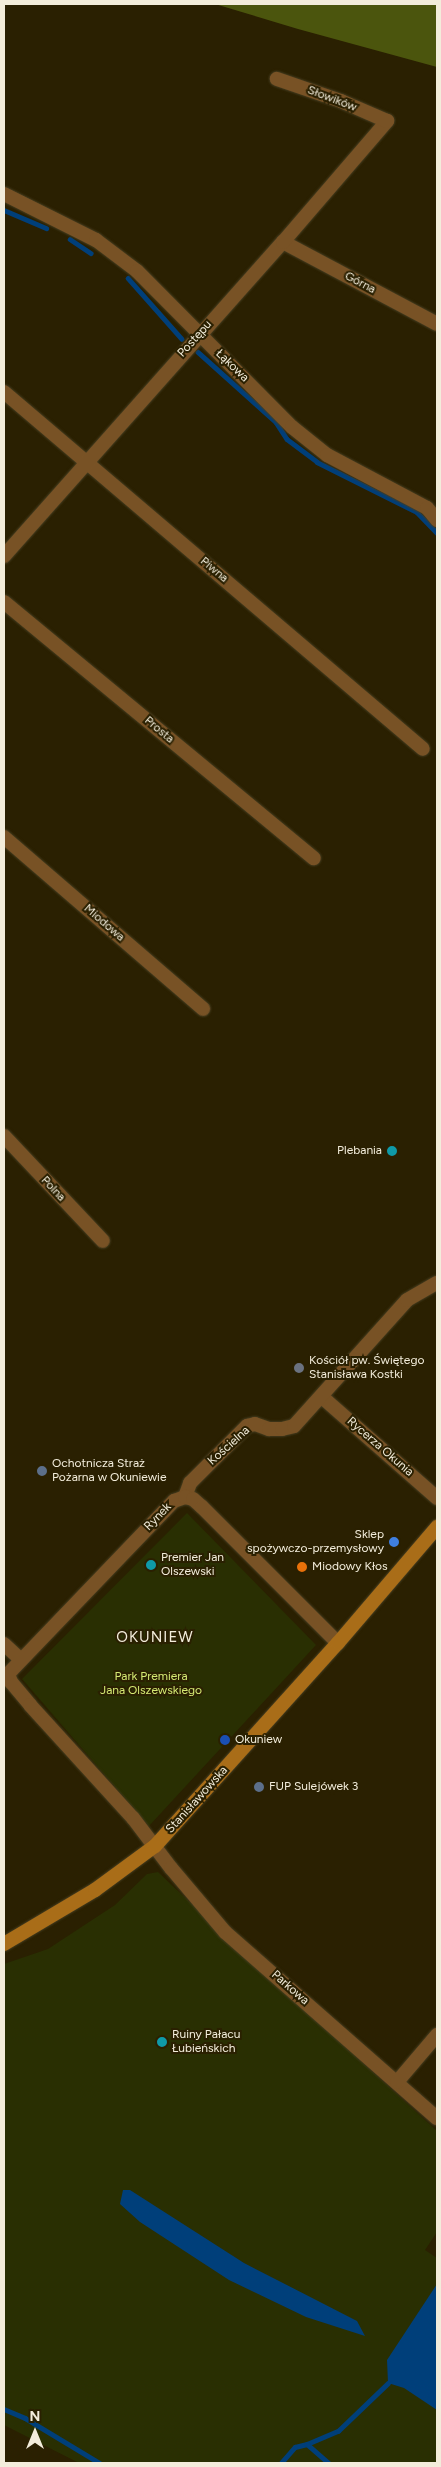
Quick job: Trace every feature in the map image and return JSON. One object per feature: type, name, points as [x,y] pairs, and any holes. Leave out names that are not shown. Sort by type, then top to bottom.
[{"type":"main road","name":"Stanisławowska","points":[[4,1944],[95,1890],[155,1846],[338,1643],[437,1527]]},
{"type":"street","name":"Słowików","points":[[277,79],[341,101],[387,122]]},
{"type":"street","name":"Postępu","points":[[4,556],[387,122]]},
{"type":"street","name":"Łąkowa","points":[[4,194],[96,240],[137,271],[292,426],[327,455],[427,508],[437,520]]},
{"type":"street","name":"Górna","points":[[283,242],[437,324]]},
{"type":"street","name":"Piwna","points":[[4,392],[423,748]]},
{"type":"street","name":"Prosta","points":[[4,602],[314,858]]},
{"type":"street","name":"Miodowa","points":[[4,837],[203,1009]]},
{"type":"street","name":"Polna","points":[[4,1136],[103,1241]]},
{"type":"street","name":"Kościelna","points":[[185,1497],[190,1483],[247,1426],[254,1424],[269,1429],[288,1429],[294,1426],[407,1300],[437,1283]]},
{"type":"street","name":"Rycerza Okunia","points":[[322,1397],[437,1498]]},
{"type":"street","name":"Rynek","points":[[155,1846],[133,1818],[30,1705],[6,1674],[174,1501],[185,1497],[193,1498],[338,1643]]},
{"type":"street","points":[[4,1644],[20,1660]]},
{"type":"street","name":"Parkowa","points":[[155,1846],[171,1868],[226,1932],[437,2118]]},
{"type":"street","points":[[397,2082],[437,2035]]},
{"type":"green space","points":[[215,4],[437,4],[437,67],[298,29]]},
{"type":"green space","name":"Park Premiera Jana Olszewskiego","points":[[187,1513],[316,1645],[149,1826],[22,1679]]},
{"type":"green space","points":[[158,1872],[273,1981],[437,2131],[437,2232],[425,2250],[437,2258],[437,2463],[79,2463],[4,2425],[4,1964],[48,1949],[115,1905],[147,1874]]},
{"type":"water","points":[[123,2190],[130,2190],[244,2263],[357,2321],[365,2336],[306,2317],[229,2280],[140,2222],[120,2204]]},
{"type":"water","points":[[437,2284],[437,2410],[404,2388],[388,2383],[387,2360]]},
{"type":"waterway","points":[[4,210],[46,228]]},
{"type":"waterway","points":[[70,239],[91,253]]},
{"type":"waterway","points":[[128,278],[182,339]]},
{"type":"waterway","points":[[198,352],[276,422],[287,439],[317,462],[417,512],[437,533]]},
{"type":"waterway","points":[[307,2444],[338,2431],[388,2383]]},
{"type":"waterway","points":[[4,2409],[25,2418],[100,2463]]},
{"type":"waterway","points":[[281,2463],[295,2447],[307,2444],[329,2463]]},
{"type":"place","name":"Plebania","points":[[392,1151]]},
{"type":"place","name":"Kościół pw. Świętego Stanisława Kostki","points":[[299,1368]]},
{"type":"place","name":"Ochotnicza Straż Pożarna w Okuniewie","points":[[42,1471]]},
{"type":"place","name":"Sklep spożywczo-przemysłowy","points":[[394,1542]]},
{"type":"place","name":"Premier Jan Olszewski","points":[[151,1565]]},
{"type":"place","name":"Miodowy Kłos","points":[[302,1567]]},
{"type":"place","name":"Okuniew","points":[[225,1740]]},
{"type":"place","name":"FUP Sulejówek 3","points":[[259,1787]]},
{"type":"place","name":"Ruiny Pałacu Łubieńskich","points":[[162,2042]]},
{"type":"district","name":"OKUNIEW","points":[[155,1638]]}]
